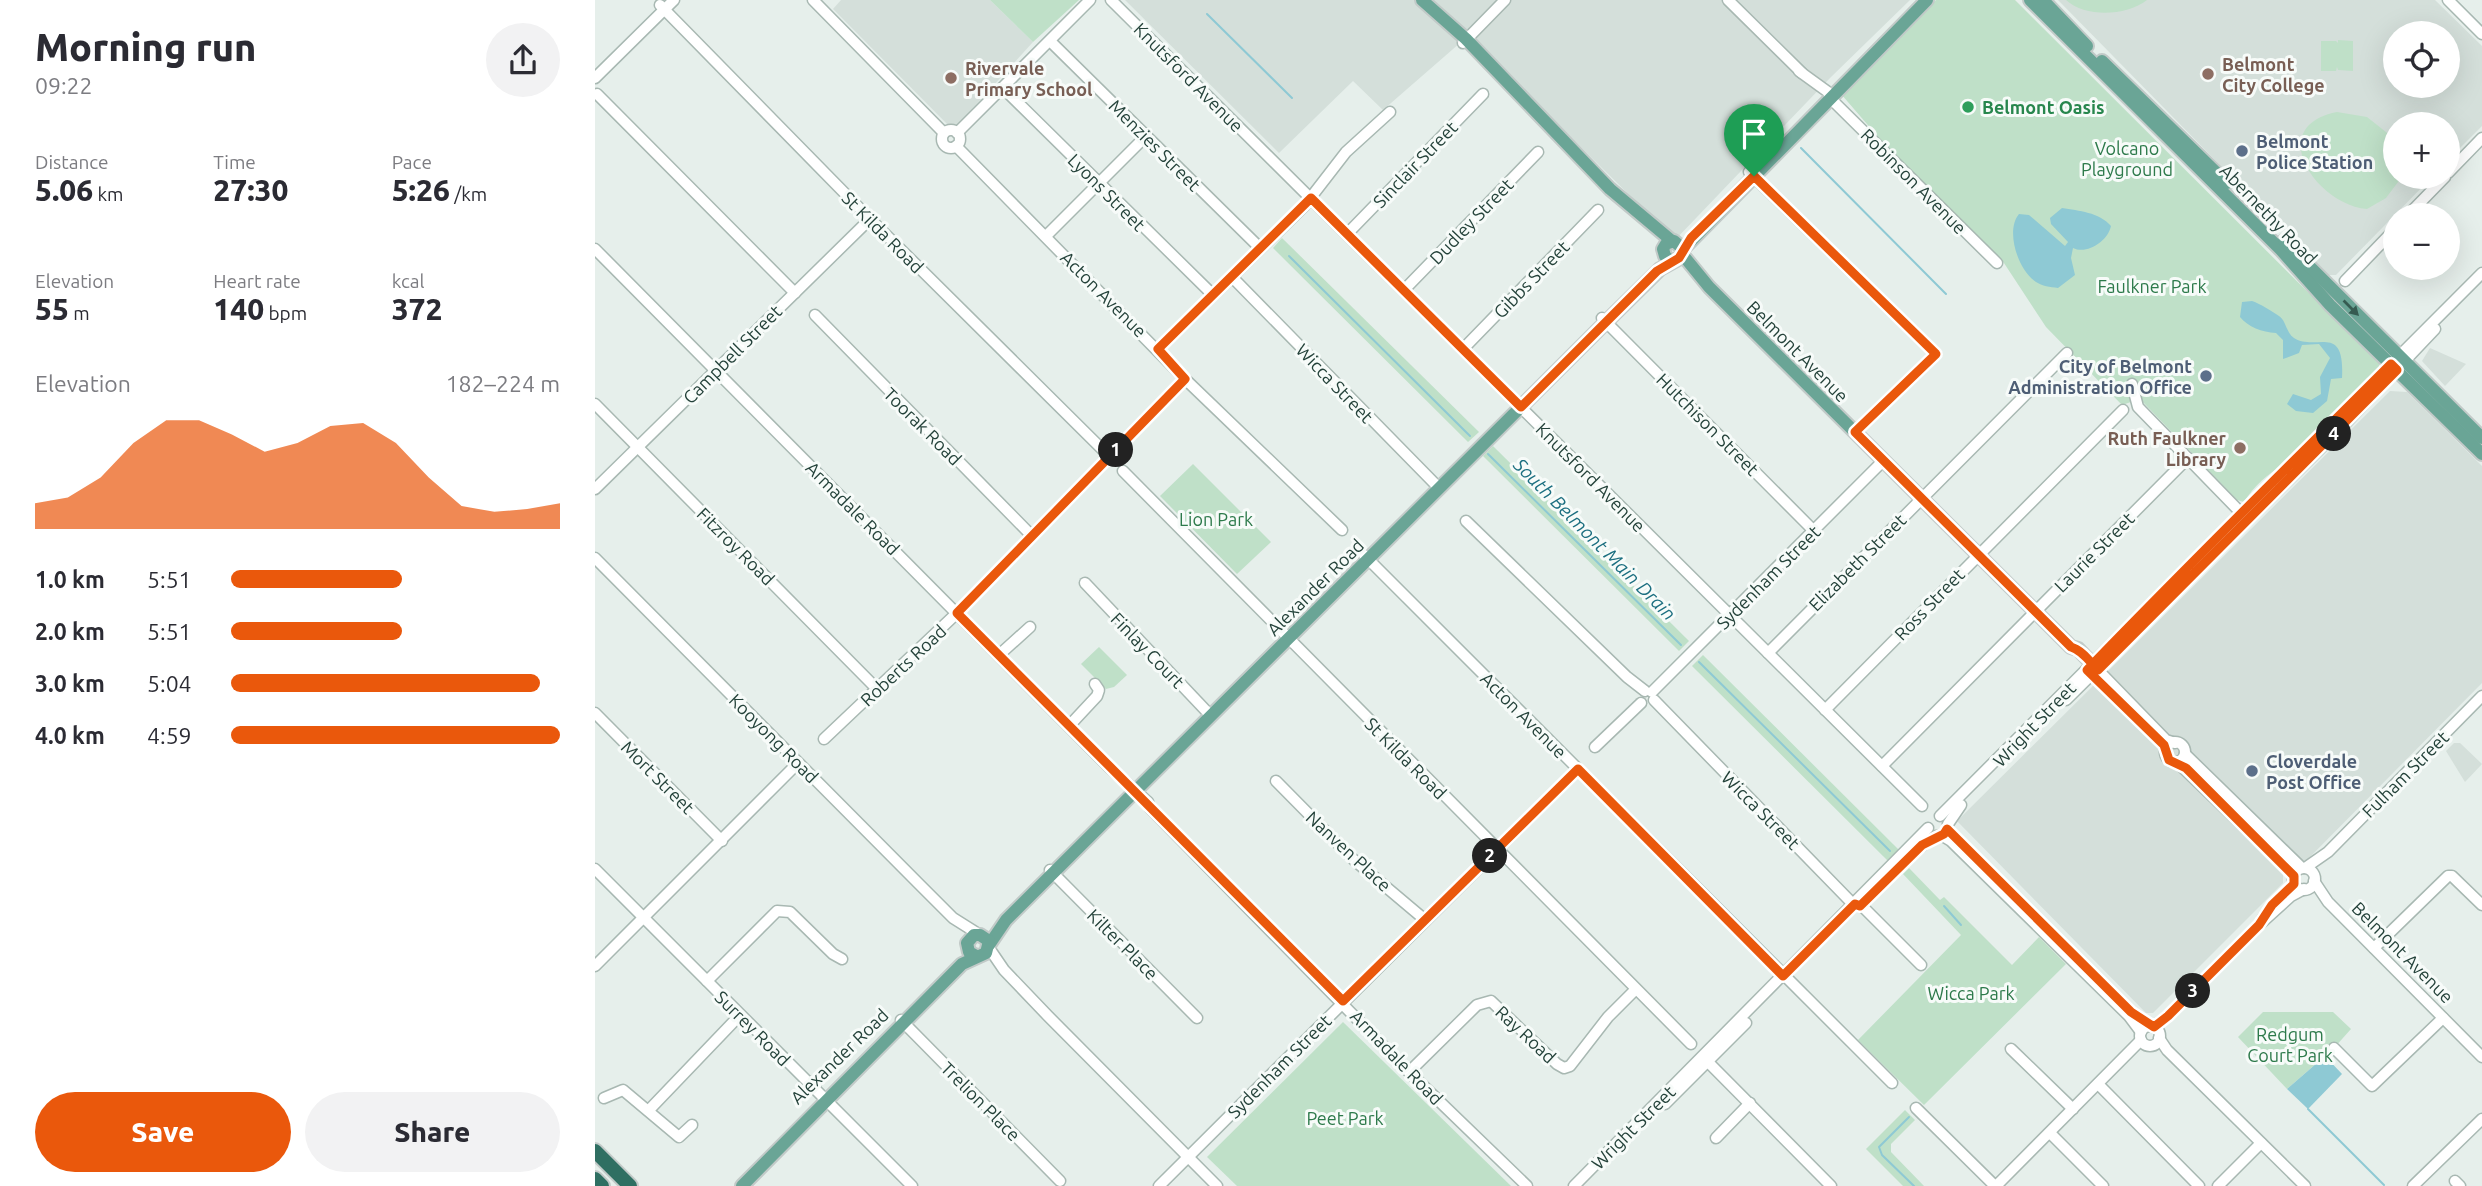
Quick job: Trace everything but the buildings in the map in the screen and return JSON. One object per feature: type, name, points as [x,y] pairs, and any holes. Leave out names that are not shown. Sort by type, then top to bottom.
[{"type":"highway","points":[[595,1151],[629,1186]]},
{"type":"highway","points":[[595,1179],[602,1186]]},
{"type":"main road","name":"Belmont Avenue","points":[[1422,0],[2071,647],[2078,649],[2092,670]]},
{"type":"main road","name":"Alexander Road","points":[[732,1186],[903,1022],[1751,174],[1919,0]]},
{"type":"main road","name":"Alexander Road","points":[[1828,96],[1927,0]]},
{"type":"main road","name":"Abernethy Road","points":[[2030,0],[2398,363],[2482,438]]},
{"type":"main road","name":"Abernethy Road","points":[[2043,0],[2398,363],[2482,454]]},
{"type":"main road","name":"Alexander Road","points":[[742,1186],[824,1099]]},
{"type":"street","points":[[595,68],[663,5],[674,0]]},
{"type":"street","points":[[813,0],[944,133],[945,145],[956,146],[959,142],[957,133],[953,130],[944,133]]},
{"type":"street","points":[[957,133],[1090,0]]},
{"type":"street","name":"Knutsford Avenue","points":[[1111,0],[1922,806]]},
{"type":"street","points":[[1464,41],[1505,0]]},
{"type":"street","name":"Robinson Avenue","points":[[1728,0],[1997,263]]},
{"type":"street","points":[[2448,0],[2482,34]]},
{"type":"street","points":[[595,78],[663,5]]},
{"type":"street","name":"St Kilda Road","points":[[663,5],[870,219],[1110,457]]},
{"type":"street","name":"Menzies Street","points":[[1050,41],[1260,248]]},
{"type":"street","name":"Lyons Street","points":[[1003,88],[1213,295]]},
{"type":"street","points":[[597,94],[795,293]]},
{"type":"street","name":"Sinclair Street","points":[[1347,234],[1483,94]]},
{"type":"street","points":[[1158,349],[1311,198],[1346,152],[1390,112]]},
{"type":"street","points":[[1046,236],[1146,136]]},
{"type":"street","points":[[2460,161],[2482,138]]},
{"type":"street","name":"Acton Avenue","points":[[956,146],[1185,379],[1342,530]]},
{"type":"street","name":"Dudley Street","points":[[1404,290],[1538,152]]},
{"type":"street","points":[[1751,174],[1936,354],[1855,432]]},
{"type":"street","points":[[2420,203],[2433,189]]},
{"type":"street","name":"Gibbs Street","points":[[1463,349],[1598,210]]},
{"type":"street","name":"Campbell Street","points":[[595,489],[870,219]]},
{"type":"street","points":[[2345,281],[2383,242]]},
{"type":"street","name":"Armadale Road","points":[[595,249],[1343,1001],[1409,1072],[1527,1186]]},
{"type":"street","name":"Wright Street","points":[[2398,363],[2482,273]]},
{"type":"street","name":"Wicca Street","points":[[1232,277],[1437,486]]},
{"type":"street","name":"Wright Street","points":[[1583,1186],[1785,978],[1858,905],[1940,830],[1977,788],[2092,670],[2482,281]]},
{"type":"street","name":"Toorak Road","points":[[815,315],[1032,536]]},
{"type":"street","name":"Hutchison Street","points":[[1604,320],[1813,530]]},
{"type":"street","name":"Elizabeth Street","points":[[1767,653],[2067,352]]},
{"type":"street","name":"Roberts Road","points":[[824,739],[957,613],[1185,379]]},
{"type":"street","points":[[2133,384],[2134,399],[2138,407],[2244,517]]},
{"type":"street","name":"Fitzroy Road","points":[[595,404],[877,689]]},
{"type":"street","name":"Ross Street","points":[[1825,710],[2123,410]]},
{"type":"street","name":"Laurie Street","points":[[1882,766],[2187,458]]},
{"type":"street","name":"Sydenham Street","points":[[1595,747],[1883,461]]},
{"type":"street","name":"St Kilda Road","points":[[1123,471],[1691,1044]]},
{"type":"street","name":"Wicca Street","points":[[1466,520],[1921,965]]},
{"type":"street","name":"Acton Avenue","points":[[1366,557],[1892,1083]]},
{"type":"street","name":"Kooyong Road","points":[[595,558],[1217,1186]]},
{"type":"street","name":"Finlay Court","points":[[1085,583],[1209,714]]},
{"type":"street","points":[[999,655],[1030,627]]},
{"type":"street","name":"Wright Street","points":[[1940,830],[1930,819],[1940,816],[2092,670]]},
{"type":"street","name":"Belmont Avenue","points":[[2092,670],[2166,740],[2183,747],[2181,758]]},
{"type":"street","name":"Belmont Avenue","points":[[2092,670],[2166,749],[2167,758],[2181,758],[2482,1057]]},
{"type":"street","points":[[1069,726],[1097,696],[1099,690],[1095,684]]},
{"type":"street","name":"Fulham Street","points":[[2259,925],[2272,905],[2299,874],[2328,852],[2482,696]]},
{"type":"street","name":"Mort Street","points":[[595,713],[722,841]]},
{"type":"street","points":[[2166,749],[2175,743]]},
{"type":"street","points":[[595,966],[798,763]]},
{"type":"street","name":"Sydenham Street","points":[[1159,1186],[1424,919],[1578,769]]},
{"type":"street","name":"Nanven Place","points":[[1276,781],[1355,860],[1424,919]]},
{"type":"street","points":[[1940,816],[1940,830],[2305,1186]]},
{"type":"street","name":"Fulham Street","points":[[1996,1186],[2259,925],[2291,896],[2310,885],[2328,852]]},
{"type":"street","name":"Surrey Road","points":[[595,869],[912,1186]]},
{"type":"street","name":"Kilter Place","points":[[1051,872],[1197,1018]]},
{"type":"street","name":"Belmont Avenue","points":[[2299,874],[2310,885]]},
{"type":"street","points":[[2374,948],[2448,876],[2452,876],[2482,905]]},
{"type":"street","points":[[707,981],[777,911],[783,910],[790,912],[833,954],[842,959]]},
{"type":"street","name":"Ray Road","points":[[1409,1072],[1477,1005],[1491,1001],[1557,1064],[1564,1068],[1570,1066],[1608,1017],[1635,990]]},
{"type":"street","points":[[649,1110],[740,1015]]},
{"type":"street","points":[[2335,1048],[2372,1086],[2443,1018]]},
{"type":"street","name":"Trelion Place","points":[[903,1022],[1060,1181]]},
{"type":"street","points":[[2011,1049],[2073,1110]]},
{"type":"street","points":[[1705,1059],[1831,1186]]},
{"type":"street","name":"Wright Street","points":[[1574,1186],[1705,1059]]},
{"type":"street","points":[[2098,1084],[2199,1186]]},
{"type":"street","points":[[604,1098],[622,1090],[683,1140],[692,1125]]},
{"type":"street","points":[[1716,1138],[1750,1103]]},
{"type":"street","points":[[1916,1108],[1996,1186]]},
{"type":"street","points":[[2413,1186],[2482,1119]]},
{"type":"street","points":[[2049,1133],[2103,1186]]},
{"type":"street","points":[[2218,1186],[2261,1143]]},
{"type":"shaded area","name":"Rivervale Primary School","points":[[841,0],[990,0],[1033,42],[953,130],[833,9]]},
{"type":"shaded area","points":[[1125,0],[1910,0],[1830,78],[1675,240],[1468,36],[1383,110],[1353,81],[1279,153]]},
{"type":"shaded area","points":[[2058,0],[2435,0],[2456,21],[2383,21],[2383,98],[2460,98],[2460,24],[2482,46],[2482,126],[2460,148],[2460,112],[2383,112],[2383,189],[2420,189],[2407,203],[2383,203],[2383,227],[2336,275],[2328,275]]},
{"type":"shaded area","points":[[2430,348],[2466,364],[2445,386],[2422,361]]},
{"type":"shaded area","points":[[2390,391],[2407,392],[2482,466],[2482,683],[2306,861],[2297,858],[2283,871],[2283,883],[2153,1013],[2146,1013],[1957,821]]},
{"type":"shaded area","points":[[2454,743],[2460,743],[2482,764],[2465,782],[2446,751]]},
{"type":"green space","points":[[990,0],[1079,0],[1033,42]]},
{"type":"green space","name":"Faulkner Park","points":[[1936,0],[2015,0],[2379,363],[2380,371],[2284,465],[2261,481],[2244,502],[2237,500],[2140,399],[2122,405],[2046,327],[2002,260],[1918,183],[1841,94]]},
{"type":"green space","points":[[2066,0],[2147,0],[2128,9],[2106,13],[2084,10]]},
{"type":"green space","points":[[2338,40],[2353,41],[2353,71],[2338,70],[2337,67],[2336,71],[2321,71],[2321,41],[2338,43]]},
{"type":"green space","points":[[2337,112],[2367,117],[2383,130],[2383,189],[2393,189],[2386,198],[2367,209],[2348,204],[2316,181],[2305,165],[2301,148],[2303,133],[2315,120]]},
{"type":"green space","points":[[1282,238],[1479,432],[1468,442],[1273,248]]},
{"type":"green space","points":[[1493,446],[1689,641],[1679,651],[1483,456]]},
{"type":"green space","name":"Lion Park","points":[[1193,464],[1271,542],[1237,574],[1160,496]]},
{"type":"green space","points":[[1099,647],[1127,675],[1114,687],[1106,689],[1081,664]]},
{"type":"green space","points":[[1703,655],[1899,850],[1888,861],[1692,666]]},
{"type":"green space","name":"Wicca Park","points":[[1909,868],[1940,900],[1944,897],[2012,965],[2039,937],[2066,964],[1924,1105],[1858,1040],[1961,935],[1903,874]]},
{"type":"green space","name":"Redgum Court Park","points":[[2263,1012],[2333,1012],[2351,1029],[2334,1048],[2287,1089],[2238,1037]]},
{"type":"green space","name":"Peet Park","points":[[1343,1022],[1511,1186],[1237,1186],[1207,1157]]},
{"type":"green space","points":[[1905,1110],[1915,1120],[1891,1144],[1891,1152],[1924,1186],[1903,1186],[1866,1149]]},
{"type":"water","points":[[2062,208],[2095,215],[2111,226],[2106,237],[2096,245],[2084,250],[2073,248],[2071,258],[2075,275],[2058,288],[2036,282],[2024,269],[2015,250],[2013,230],[2019,214],[2029,215],[2065,246],[2068,242],[2051,224],[2050,218]]},
{"type":"water","points":[[2252,301],[2281,318],[2294,338],[2327,342],[2334,344],[2339,350],[2342,378],[2331,379],[2327,401],[2313,413],[2296,411],[2287,404],[2293,394],[2311,400],[2321,394],[2320,377],[2330,358],[2319,344],[2302,345],[2299,353],[2283,359],[2283,340],[2276,333],[2247,324],[2240,317],[2242,302]]},
{"type":"water","points":[[2325,1056],[2342,1074],[2308,1109],[2287,1089]]},
{"type":"waterway","name":"South Belmont Main Drain","points":[[1207,14],[1292,98]]},
{"type":"waterway","points":[[1801,148],[1946,294]]},
{"type":"waterway","name":"South Belmont Main Drain","points":[[1289,256],[1470,436]]},
{"type":"waterway","name":"South Belmont Main Drain","points":[[1488,454],[1681,645]]},
{"type":"waterway","name":"South Belmont Main Drain","points":[[1699,662],[1890,851]]},
{"type":"waterway","name":"South Belmont Main Drain","points":[[1944,906],[1961,925]]},
{"type":"waterway","points":[[2308,1109],[2384,1185]]},
{"type":"waterway","name":"South Belmont Main Drain","points":[[1909,1117],[1879,1147],[1882,1155],[1914,1186]]},
{"type":"place","name":"Belmont City College","points":[[2208,74]]},
{"type":"place","name":"Rivervale Primary School","points":[[951,78]]},
{"type":"place","name":"Belmont Oasis","points":[[1968,107]]},
{"type":"place","name":"Belmont Police Station","points":[[2242,151]]},
{"type":"place","name":"City of Belmont Administration Office","points":[[2206,376]]},
{"type":"place","name":"Ruth Faulkner Library","points":[[2240,448]]},
{"type":"place","name":"Cloverdale Post Office","points":[[2252,771]]},
{"type":"route","points":[[1754,176],[1691,238],[1679,258],[1657,271],[1521,407],[1311,198],[1158,349],[1185,379],[957,613],[1343,1001],[1578,769],[1783,976],[1855,904],[1860,906],[1922,845],[1931,838],[1944,834],[1947,829],[2131,1012],[2148,1026],[2154,1027],[2259,925],[2272,905],[2294,884],[2294,876],[2186,768],[2169,760],[2164,745],[2087,670],[2092,664],[2121,634],[2224,530],[2391,364],[2397,370],[2098,670],[2092,664],[2086,658],[2078,649],[2071,647],[1855,432],[1936,354],[1754,176]]},
{"type":"park label","name":"Volcano Playground","points":[[2127,158]]}]
